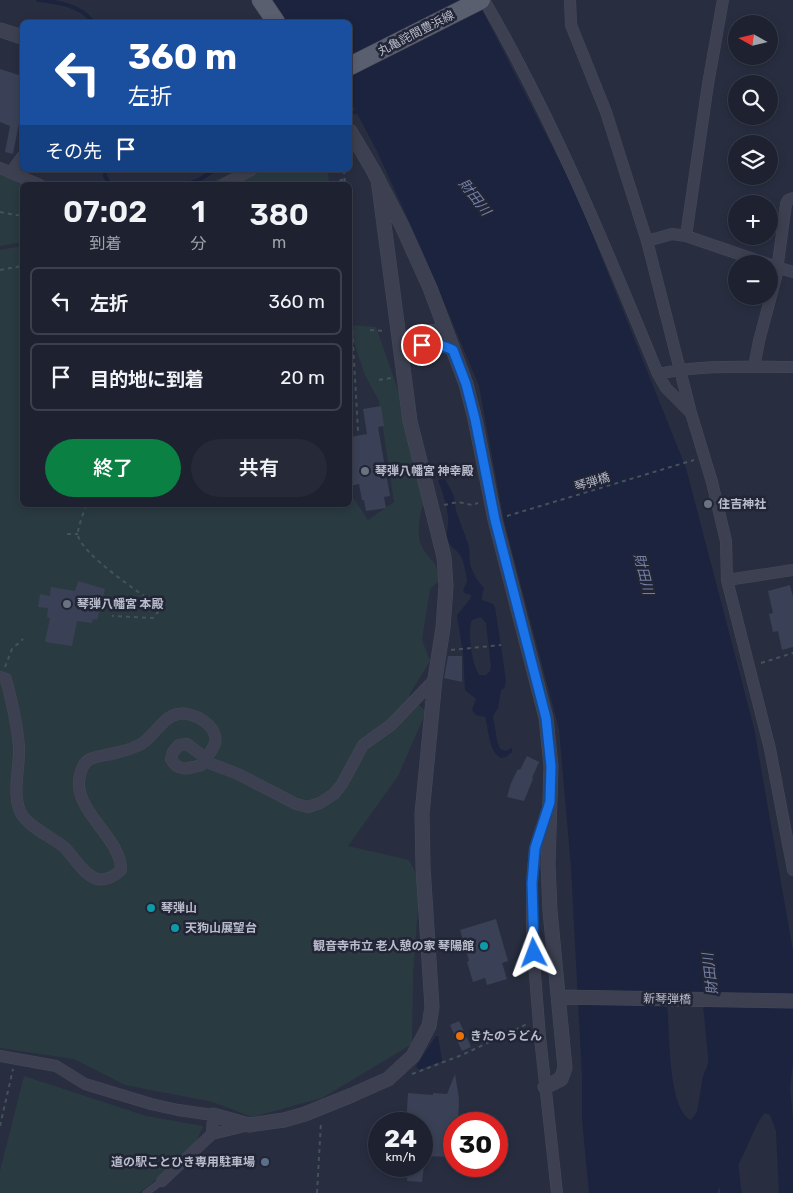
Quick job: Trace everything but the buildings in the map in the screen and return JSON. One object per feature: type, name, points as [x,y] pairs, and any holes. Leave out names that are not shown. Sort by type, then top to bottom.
[{"type":"main road","points":[[261,0],[275,20]]},
{"type":"main road","name":"丸亀詫間豊浜線","points":[[352,65],[481,0]]},
{"type":"street","points":[[481,0],[499,27],[561,149],[599,232],[658,374],[666,388],[691,413]]},
{"type":"street","points":[[570,0],[570,25],[606,112],[647,241],[691,413],[712,482],[726,541],[727,580],[770,749],[793,870]]},
{"type":"street","points":[[686,236],[708,84],[723,0]]},
{"type":"street","points":[[0,30],[20,35]]},
{"type":"street","points":[[352,134],[402,226],[426,280],[466,384],[491,501],[546,718],[551,766],[548,864],[550,911],[554,972],[565,997],[565,1068],[561,1079],[545,1087]]},
{"type":"street","points":[[20,159],[5,170],[33,182]]},
{"type":"street","points":[[229,182],[247,172]]},
{"type":"street","points":[[162,1181],[212,1134],[249,1125],[284,1120],[322,1107],[388,1079],[413,1056],[429,1026],[432,1007],[422,867],[422,814],[446,586],[444,557],[410,421],[378,179]]},
{"type":"street","points":[[773,255],[786,204],[788,200],[793,198]]},
{"type":"street","points":[[647,241],[672,234],[686,236],[742,255]]},
{"type":"street","points":[[778,267],[793,272]]},
{"type":"street","points":[[754,367],[768,305]]},
{"type":"street","points":[[399,342],[423,331],[445,329]]},
{"type":"street","points":[[401,358],[410,350],[430,343],[442,344],[453,350]]},
{"type":"street","points":[[658,374],[681,369],[793,367]]},
{"type":"street","points":[[727,580],[793,570]]},
{"type":"street","points":[[3,678],[14,708],[19,748],[17,790],[21,813],[62,846],[89,875],[96,878],[103,880],[116,874],[121,870],[121,864],[120,857],[84,802],[80,790],[79,776],[84,765],[93,756],[111,754],[136,747],[147,741],[169,718],[178,714],[190,714],[208,723],[214,733],[215,742],[201,765],[183,769],[175,765],[171,759],[178,745],[187,744],[199,753]]},
{"type":"street","points":[[209,763],[238,774],[296,804],[308,807],[320,803],[334,794],[342,784],[363,745],[391,725],[435,679]]},
{"type":"street","points":[[550,802],[535,848],[532,883],[532,936],[556,1193]]},
{"type":"street","name":"新琴弾橋","points":[[565,997],[793,1001]]},
{"type":"street","points":[[0,1056],[56,1066],[85,1084],[151,1104],[213,1115],[249,1125]]},
{"type":"street","points":[[212,1134],[213,1115]]},
{"type":"lane","points":[[146,1193],[162,1181]]},
{"type":"path","points":[[334,182],[345,179],[344,172]]},
{"type":"path","points":[[0,212],[20,216]]},
{"type":"path","points":[[0,270],[20,266]]},
{"type":"path","points":[[352,327],[358,431]]},
{"type":"path","points":[[370,330],[387,332]]},
{"type":"path","points":[[379,380],[392,378]]},
{"type":"path","name":"琴弾橋","points":[[501,518],[688,462]]},
{"type":"path","points":[[442,506],[458,502],[472,505],[491,501]]},
{"type":"path","points":[[85,507],[78,534],[83,547],[122,580],[157,604],[158,612],[153,618],[112,616]]},
{"type":"path","points":[[67,534],[78,534]]},
{"type":"path","points":[[3,678],[5,666],[12,649],[23,639]]},
{"type":"path","points":[[460,650],[501,645]]},
{"type":"path","points":[[749,666],[793,653]]},
{"type":"path","points":[[410,1075],[462,1055],[539,1019]]},
{"type":"path","points":[[0,1126],[15,1060]]},
{"type":"path","points":[[317,1193],[322,1107]]},
{"type":"shaded area","points":[[0,171],[26,182],[20,182],[20,242],[0,246]]},
{"type":"shaded area","points":[[234,172],[328,172],[329,182],[212,182]]},
{"type":"shaded area","points":[[20,246],[20,507],[352,507],[352,496],[368,520],[394,502],[379,401],[365,375],[352,337],[352,325],[376,327],[398,390],[423,504],[419,526],[420,542],[437,569],[439,581],[430,589],[422,640],[430,661],[409,695],[426,712],[398,776],[348,846],[409,860],[420,881],[413,973],[412,1044],[322,1098],[252,1117],[213,1102],[125,1085],[74,1059],[0,1048],[0,250]]},
{"type":"shaded area","points":[[24,1076],[146,1116],[203,1126],[195,1145],[139,1193],[0,1193],[0,1171]]},
{"type":"water","points":[[273,0],[477,0],[575,191],[686,468],[754,728],[793,951],[793,1063],[790,1088],[793,1119],[793,1193],[779,1193],[776,1131],[770,1115],[765,1113],[738,1165],[717,1193],[589,1193],[582,1119],[582,1077],[571,867],[559,729],[504,521],[479,386],[423,252],[377,151],[352,104],[352,20],[286,20]],"holes":[[[667,1004],[720,1005],[719,1038],[703,1076],[697,1112],[691,1120],[683,1113],[674,1085]]]},
{"type":"water","points":[[445,479],[454,496],[456,511],[469,546],[470,564],[477,580],[484,588],[482,600],[493,604],[495,607],[506,680],[505,687],[501,691],[498,708],[493,716],[500,749],[506,751],[512,748],[512,752],[506,757],[501,758],[497,755],[491,745],[485,717],[476,715],[472,710],[476,699],[465,690],[463,654],[457,615],[471,598],[471,595],[463,591],[467,581],[462,558],[451,546],[447,537],[448,513],[438,480]],"holes":[[[481,617],[486,623],[491,666],[490,671],[486,675],[480,675],[473,657],[470,631],[472,620]]]},
{"type":"water","points":[[436,1036],[438,1036],[442,1061],[419,1070],[416,1066]]},
{"type":"waterway","points":[[38,0],[68,5],[82,12],[91,20]]},
{"type":"waterway","points":[[352,112],[360,112]]},
{"type":"waterway","points":[[105,172],[108,182]]},
{"type":"waterway","points":[[193,182],[211,172]]},
{"type":"waterway","name":"財田川","points":[[711,978],[720,1072]]},
{"type":"waterway","name":"財田川","points":[[726,1148],[731,1193]]},
{"type":"place","name":"琴弾八幡宮 神幸殿","points":[[365,471]]},
{"type":"place","name":"住吉神社","points":[[708,504]]},
{"type":"place","name":"琴弾八幡宮 本殿","points":[[67,604]]},
{"type":"place","name":"琴弾山","points":[[151,908]]},
{"type":"place","name":"天狗山展望台","points":[[175,928]]},
{"type":"place","name":"観音寺市立 老人憩の家 琴陽館","points":[[484,946]]},
{"type":"place","name":"きたのうどん","points":[[460,1036]]},
{"type":"place","name":"道の駅ことひき専用駐車場","points":[[265,1162]]},
{"type":"route","points":[[422,345],[430,343],[442,344],[453,350],[466,384],[475,419],[495,520],[546,718],[551,766],[550,802],[535,848],[532,883],[532,936],[534,953]]}]
